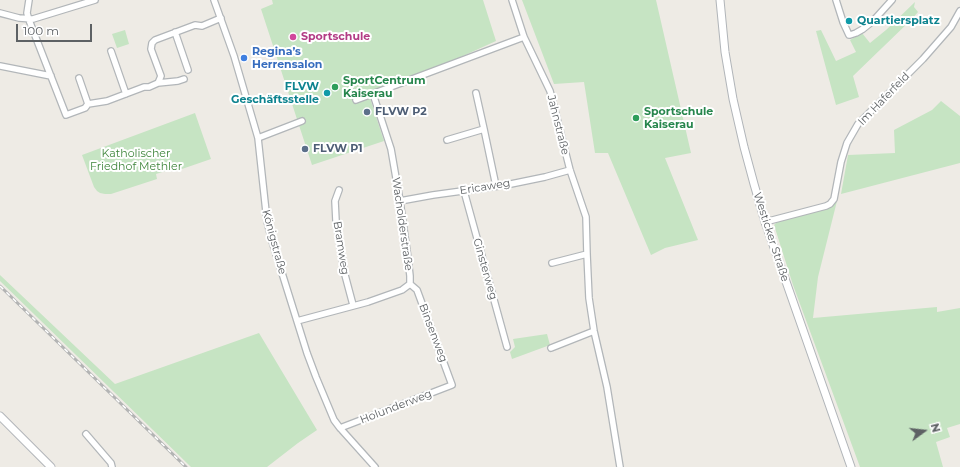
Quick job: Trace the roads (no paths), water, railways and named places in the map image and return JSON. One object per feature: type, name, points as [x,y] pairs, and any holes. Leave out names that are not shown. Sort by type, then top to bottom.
[{"type":"street","points":[[29,0],[27,13],[29,20],[66,115],[85,108],[88,104],[107,101],[158,83],[184,79]]},
{"type":"street","points":[[0,12],[29,20],[40,18],[95,0]]},
{"type":"street","name":"Königstraße","points":[[214,0],[238,71],[258,138],[267,221],[272,242],[307,353],[334,420],[374,467]]},
{"type":"street","name":"Jahnstraße","points":[[512,0],[524,37],[550,91],[570,170],[586,217],[589,298],[594,331],[607,387],[620,467]]},
{"type":"street","name":"Westicker Straße","points":[[720,0],[725,52],[733,99],[744,147],[765,222],[851,467]]},
{"type":"street","points":[[836,0],[843,22],[850,35],[863,29],[873,21],[892,0]]},
{"type":"street","name":"Im Haferfeld","points":[[765,222],[830,204],[834,199],[841,162],[847,143],[858,124],[923,59],[951,27],[960,11]]},
{"type":"street","points":[[158,83],[160,76],[151,49],[152,43],[155,40],[175,32],[195,25],[202,26],[221,18]]},
{"type":"street","points":[[175,32],[188,70]]},
{"type":"street","points":[[356,100],[524,37]]},
{"type":"street","points":[[111,51],[126,94]]},
{"type":"street","points":[[0,66],[51,76]]},
{"type":"street","points":[[79,78],[88,104]]},
{"type":"street","name":"Wacholderstraße","points":[[297,321],[368,302],[402,290],[410,284],[400,201],[391,149],[373,94]]},
{"type":"street","points":[[476,94],[496,186]]},
{"type":"street","points":[[258,138],[302,121]]},
{"type":"street","points":[[447,140],[484,129]]},
{"type":"street","name":"Ericaweg","points":[[400,201],[496,186],[545,177],[570,170]]},
{"type":"street","name":"Bramweg","points":[[339,190],[335,201],[336,221],[352,306]]},
{"type":"street","name":"Ginsterweg","points":[[464,191],[507,348]]},
{"type":"street","points":[[552,263],[587,254]]},
{"type":"street","name":"Binsenweg","points":[[410,284],[417,290],[452,385]]},
{"type":"street","points":[[551,348],[594,331]]},
{"type":"street","name":"Holunderweg","points":[[340,428],[452,385]]},
{"type":"street","points":[[0,416],[52,467]]},
{"type":"street","points":[[86,434],[111,463],[112,467]]},
{"type":"railway","points":[[0,286],[186,467]]},
{"type":"place","name":"Quartiersplatz","points":[[849,21]]},
{"type":"place","name":"Sportschule","points":[[293,37]]},
{"type":"place","name":"Regina’s Herrensalon","points":[[244,58]]},
{"type":"place","name":"SportCentrum Kaiserau","points":[[335,87]]},
{"type":"place","name":"FLVW Geschäftsstelle","points":[[327,93]]},
{"type":"place","name":"FLVW P2","points":[[367,112]]},
{"type":"place","name":"Sportschule Kaiserau","points":[[636,118]]},
{"type":"place","name":"FLVW P1","points":[[305,149]]},
{"type":"park label","name":"Katholischer Friedhof Methler","points":[[136,160]]}]
